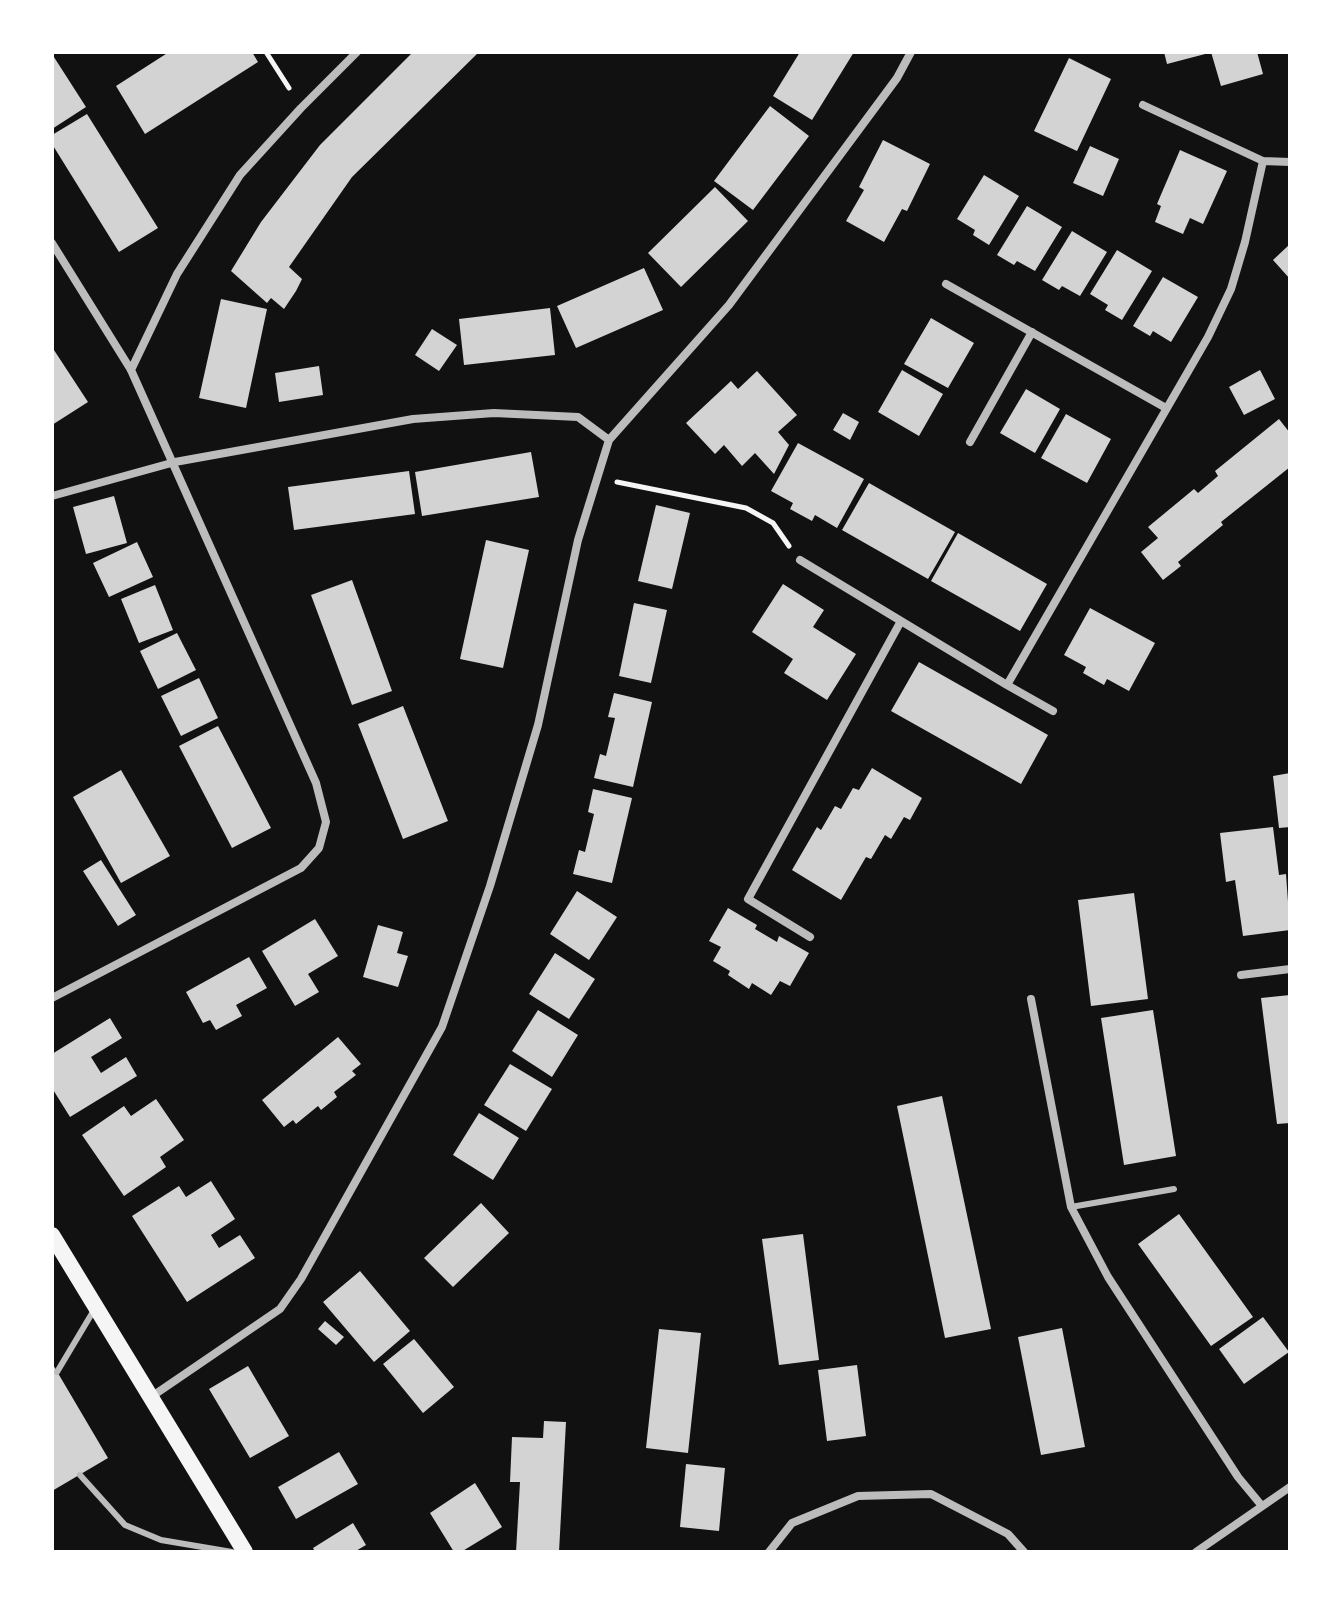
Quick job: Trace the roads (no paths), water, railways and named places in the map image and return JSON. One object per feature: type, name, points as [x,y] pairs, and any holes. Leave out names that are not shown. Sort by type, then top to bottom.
[{"type":"main road","points":[[52,1235],[245,1552]]},
{"type":"street","points":[[131,370],[177,274],[240,175],[357,52]]},
{"type":"street","points":[[151,1397],[280,1309],[301,1279],[442,1027],[490,886],[538,725],[578,540],[609,440],[729,305],[897,78],[911,52]]},
{"type":"street","points":[[1143,105],[1263,161],[1290,162]]},
{"type":"street","points":[[1007,685],[1208,337],[1231,289],[1263,161]]},
{"type":"street","points":[[52,243],[131,370],[175,462],[316,783],[326,822],[319,848],[301,868],[52,998]]},
{"type":"street","points":[[946,284],[1166,408]]},
{"type":"street","points":[[970,442],[1032,332]]},
{"type":"street","points":[[52,496],[175,462],[413,419],[494,413],[578,417],[609,440]]},
{"type":"street","points":[[800,560],[1053,711]]},
{"type":"street","points":[[810,937],[748,899],[901,621]]},
{"type":"street","points":[[1241,975],[1290,969]]},
{"type":"street","points":[[1031,999],[1071,1207],[1124,1301],[1238,1477],[1262,1506]]},
{"type":"street","points":[[1196,1552],[1290,1487]]},
{"type":"street","points":[[769,1552],[792,1523],[858,1496],[931,1494],[1008,1534],[1024,1552]]},
{"type":"lane","points":[[1071,1207],[1174,1189]]},
{"type":"lane","points":[[57,1372],[97,1305]]},
{"type":"lane","points":[[80,1475],[125,1525],[161,1540],[232,1552]]}]
